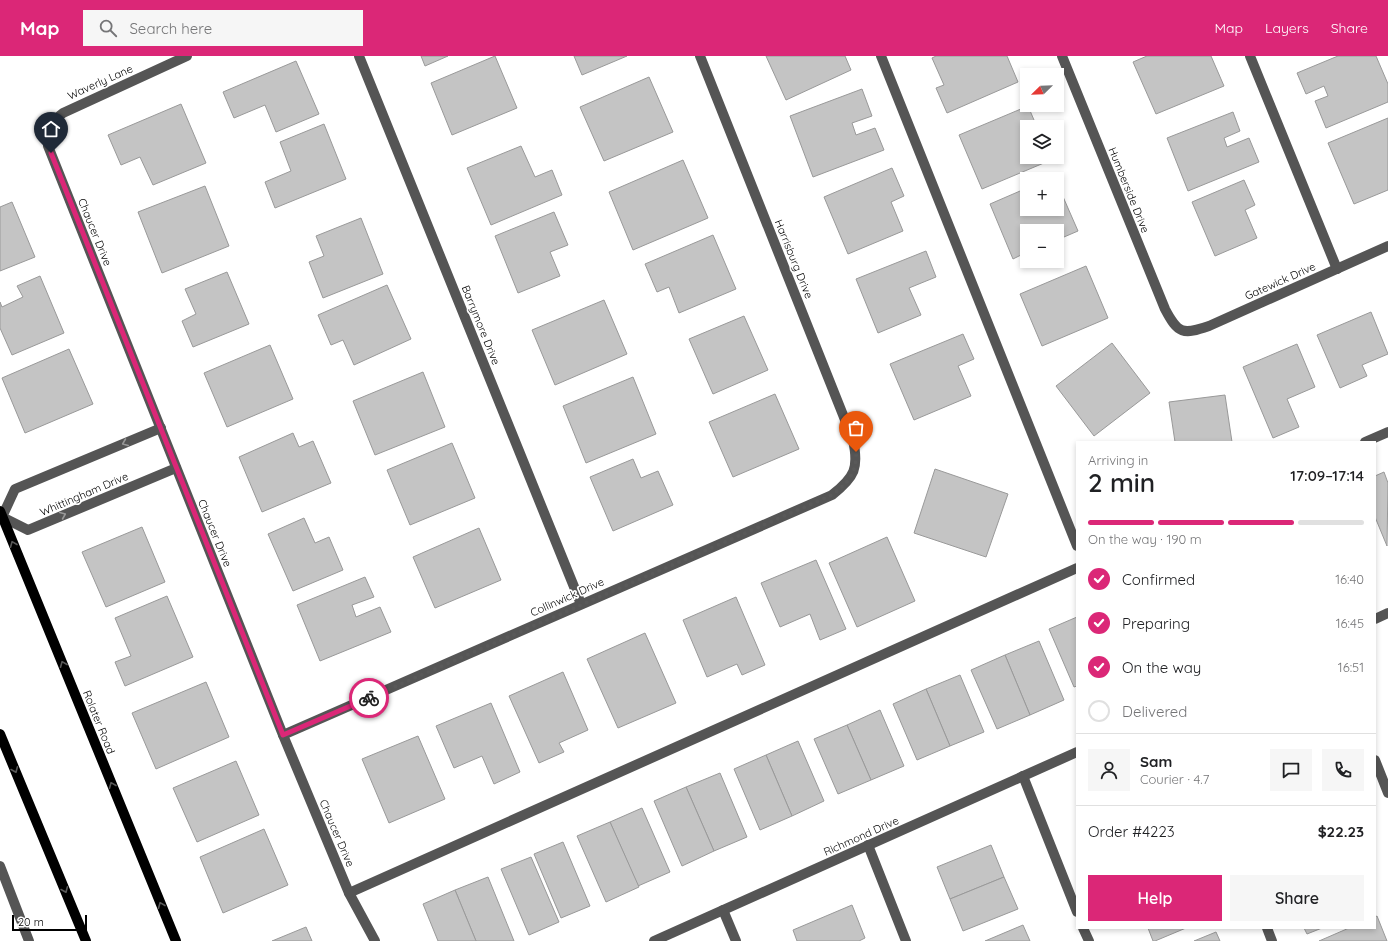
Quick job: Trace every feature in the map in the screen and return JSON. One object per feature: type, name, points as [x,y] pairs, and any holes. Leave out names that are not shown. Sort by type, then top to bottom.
[{"type":"main road","name":"Rolater Road","points":[[1,515],[176,941]]},
{"type":"main road","points":[[0,734],[86,941]]},
{"type":"street","name":"Waverly Lane","points":[[50,128],[56,118],[68,109],[187,56]]},
{"type":"street","name":"Barrymore Drive","points":[[359,56],[581,604]]},
{"type":"street","name":"Harrisburg Drive","points":[[700,56],[853,440],[856,462],[854,472]]},
{"type":"street","points":[[881,56],[1076,544]]},
{"type":"street","name":"Humberside Drive","points":[[1062,56],[1164,308],[1172,322],[1180,330]]},
{"type":"street","points":[[1250,56],[1337,269]]},
{"type":"street","name":"Chaucer Drive","points":[[50,128],[47,137],[51,153],[176,468],[283,735],[349,894],[375,941]]},
{"type":"street","name":"Gatewick Drive","points":[[1180,330],[1192,332],[1209,326],[1388,246]]},
{"type":"street","points":[[1,515],[16,488],[161,428]]},
{"type":"street","points":[[1367,441],[1388,432]]},
{"type":"street","name":"Whittingham Drive","points":[[1,515],[28,530],[176,468]]},
{"type":"street","name":"Collinwick Drive","points":[[283,735],[832,495],[843,486],[854,472]]},
{"type":"street","points":[[349,894],[1076,568]]},
{"type":"street","points":[[1376,619],[1388,613]]},
{"type":"street","name":"Richmond Drive","points":[[654,941],[1076,752]]},
{"type":"street","points":[[1376,763],[1388,793]]},
{"type":"street","points":[[1023,776],[1076,909]]},
{"type":"street","points":[[868,845],[906,941]]},
{"type":"street","points":[[0,866],[29,941]]},
{"type":"street","points":[[723,910],[736,941]]},
{"type":"street","points":[[1083,929],[1088,941]]},
{"type":"street","points":[[1267,929],[1272,941]]},
{"type":"building","points":[[421,56],[448,56],[425,66]]},
{"type":"building","points":[[495,56],[517,108],[452,135],[431,83]]},
{"type":"building","points":[[574,56],[627,56],[582,75]]},
{"type":"building","points":[[766,56],[845,56],[851,70],[786,100]]},
{"type":"building","points":[[936,56],[1007,56],[1018,82],[947,113],[936,88],[944,85],[932,58]]},
{"type":"building","points":[[1147,56],[1211,56],[1224,86],[1156,114],[1133,62]]},
{"type":"building","points":[[1338,56],[1376,56],[1388,84],[1388,102],[1326,128],[1315,101],[1328,96],[1324,86],[1306,94],[1297,73]]},
{"type":"building","points":[[296,61],[319,114],[276,132],[265,105],[234,118],[223,92]]},
{"type":"building","points":[[649,77],[673,132],[604,161],[580,107]]},
{"type":"building","points":[[862,89],[872,116],[852,123],[856,135],[875,128],[884,150],[813,177],[790,116]]},
{"type":"building","points":[[181,104],[206,163],[153,185],[140,157],[121,165],[108,135]]},
{"type":"building","points":[[1020,109],[1020,112],[1031,112],[1034,120],[1020,120],[1020,164],[1041,164],[982,189],[959,135]]},
{"type":"building","points":[[1233,112],[1240,131],[1224,138],[1227,147],[1249,138],[1259,162],[1188,191],[1167,138]]},
{"type":"building","points":[[1388,118],[1388,190],[1354,204],[1328,143]]},
{"type":"building","points":[[324,124],[346,179],[275,208],[265,182],[291,171],[280,142]]},
{"type":"building","points":[[521,146],[535,177],[552,170],[562,195],[491,225],[467,168]]},
{"type":"building","points":[[683,160],[708,218],[633,250],[609,192]]},
{"type":"building","points":[[892,168],[904,196],[891,202],[903,231],[848,254],[824,197]]},
{"type":"building","points":[[1244,180],[1255,205],[1245,210],[1257,238],[1215,256],[1192,202]]},
{"type":"building","points":[[205,186],[229,246],[162,273],[138,212]]},
{"type":"building","points":[[1020,191],[1020,216],[1064,216],[1064,199],[1078,231],[1064,237],[1064,224],[1020,224],[1020,256],[1013,259],[990,204]]},
{"type":"building","points":[[12,202],[35,257],[0,271],[0,207]]},
{"type":"building","points":[[554,212],[568,245],[550,252],[560,276],[518,293],[495,236]]},
{"type":"building","points":[[361,218],[383,274],[323,298],[309,262],[324,256],[316,236]]},
{"type":"building","points":[[713,235],[736,289],[679,313],[669,287],[657,292],[645,264]]},
{"type":"building","points":[[926,251],[936,277],[909,288],[921,315],[878,333],[856,279]]},
{"type":"building","points":[[1086,266],[1108,318],[1042,346],[1020,294]]},
{"type":"building","points":[[227,272],[249,324],[193,347],[182,321],[196,314],[185,289]]},
{"type":"building","points":[[40,276],[64,333],[12,355],[0,328],[0,302],[2,307],[23,297],[17,286]]},
{"type":"building","points":[[387,285],[411,339],[354,365],[343,340],[331,345],[318,315]]},
{"type":"building","points":[[604,300],[627,354],[555,385],[532,330]]},
{"type":"building","points":[[1371,312],[1388,354],[1362,365],[1367,376],[1340,388],[1317,335]]},
{"type":"building","points":[[744,316],[768,370],[713,394],[689,339]]},
{"type":"building","points":[[963,334],[974,359],[958,366],[971,396],[914,420],[890,364]]},
{"type":"building","points":[[1112,343],[1150,393],[1094,436],[1056,386]]},
{"type":"building","points":[[1297,344],[1315,387],[1287,399],[1299,427],[1273,438],[1243,367]]},
{"type":"building","points":[[270,345],[293,399],[227,427],[204,373]]},
{"type":"building","points":[[69,349],[93,404],[25,433],[2,378]]},
{"type":"building","points":[[423,372],[445,427],[375,455],[353,401]]},
{"type":"building","points":[[633,377],[656,434],[586,463],[563,406]]},
{"type":"building","points":[[775,394],[799,449],[733,477],[709,422]]},
{"type":"building","points":[[1225,395],[1232,441],[1175,441],[1169,402]]},
{"type":"building","points":[[293,433],[299,447],[313,441],[331,483],[262,512],[239,457]]},
{"type":"building","points":[[452,443],[475,498],[410,525],[387,470]]},
{"type":"building","points":[[633,459],[641,478],[658,471],[673,505],[613,531],[590,477]]},
{"type":"building","points":[[935,469],[1008,494],[986,557],[914,533]]},
{"type":"building","points":[[1384,472],[1388,483],[1387,546],[1376,519],[1376,476]]},
{"type":"building","points":[[304,518],[315,543],[329,537],[343,570],[293,591],[268,534]]},
{"type":"building","points":[[142,527],[165,582],[106,607],[82,552]]},
{"type":"building","points":[[479,528],[501,580],[435,608],[413,557]]},
{"type":"building","points":[[887,537],[915,601],[857,627],[829,563]]},
{"type":"building","points":[[816,560],[846,629],[820,640],[810,614],[780,627],[761,583]]},
{"type":"building","points":[[365,577],[374,597],[352,605],[356,617],[380,607],[391,632],[320,661],[297,605]]},
{"type":"building","points":[[167,596],[193,657],[125,686],[115,662],[131,656],[115,618]]},
{"type":"building","points":[[736,597],[765,665],[742,675],[737,664],[707,677],[683,620]]},
{"type":"building","points":[[1076,617],[1076,686],[1074,687],[1049,629]]},
{"type":"building","points":[[645,633],[676,703],[618,728],[587,659]]},
{"type":"building","points":[[1039,641],[1064,700],[1030,715],[1005,655]]},
{"type":"building","points":[[1005,655],[1030,715],[997,729],[971,670]]},
{"type":"building","points":[[563,672],[588,730],[559,743],[564,752],[539,763],[509,696]]},
{"type":"building","points":[[960,675],[984,732],[950,746],[926,689]]},
{"type":"building","points":[[206,682],[229,737],[156,769],[132,713]]},
{"type":"building","points":[[926,689],[950,746],[917,760],[893,704]]},
{"type":"building","points":[[491,703],[520,772],[494,784],[482,756],[454,768],[436,726]]},
{"type":"building","points":[[880,710],[904,766],[871,780],[847,725]]},
{"type":"building","points":[[847,725],[871,780],[838,794],[814,739]]},
{"type":"building","points":[[418,736],[445,799],[389,823],[362,759]]},
{"type":"building","points":[[798,741],[824,801],[792,816],[766,755]]},
{"type":"building","points":[[766,755],[792,816],[760,830],[734,769]]},
{"type":"building","points":[[236,761],[259,815],[197,842],[173,788]]},
{"type":"building","points":[[720,773],[747,837],[714,851],[686,787]]},
{"type":"building","points":[[686,787],[714,851],[682,866],[654,801]]},
{"type":"building","points":[[642,808],[670,872],[638,886],[610,822]]},
{"type":"building","points":[[610,822],[639,887],[606,902],[577,836]]},
{"type":"building","points":[[264,829],[288,885],[223,913],[200,857]]},
{"type":"building","points":[[563,842],[590,906],[561,918],[534,854]]},
{"type":"building","points":[[991,845],[1004,877],[950,899],[937,867]]},
{"type":"building","points":[[531,857],[559,922],[529,935],[501,869]]},
{"type":"building","points":[[488,877],[514,941],[476,941],[455,890]]},
{"type":"building","points":[[1004,877],[1018,909],[963,931],[950,899]]},
{"type":"building","points":[[455,890],[476,941],[438,941],[423,904]]},
{"type":"building","points":[[852,905],[865,938],[859,941],[797,941],[793,930]]},
{"type":"building","points":[[1376,916],[1387,941],[1319,941],[1347,929],[1376,929]]},
{"type":"building","points":[[1023,925],[1030,941],[985,941]]},
{"type":"building","points":[[306,927],[312,941],[272,941]]},
{"type":"building","points":[[1148,929],[1184,929],[1155,941],[1153,941]]},
{"type":"building","points":[[1304,929],[1320,929],[1307,934]]},
{"type":"building","points":[[1216,932],[1220,941],[1194,941]]},
{"type":"way so far","points":[[369,698],[832,495],[843,486],[854,472],[856,452]]},
{"type":"route","points":[[51,153],[283,735],[369,698]]}]
